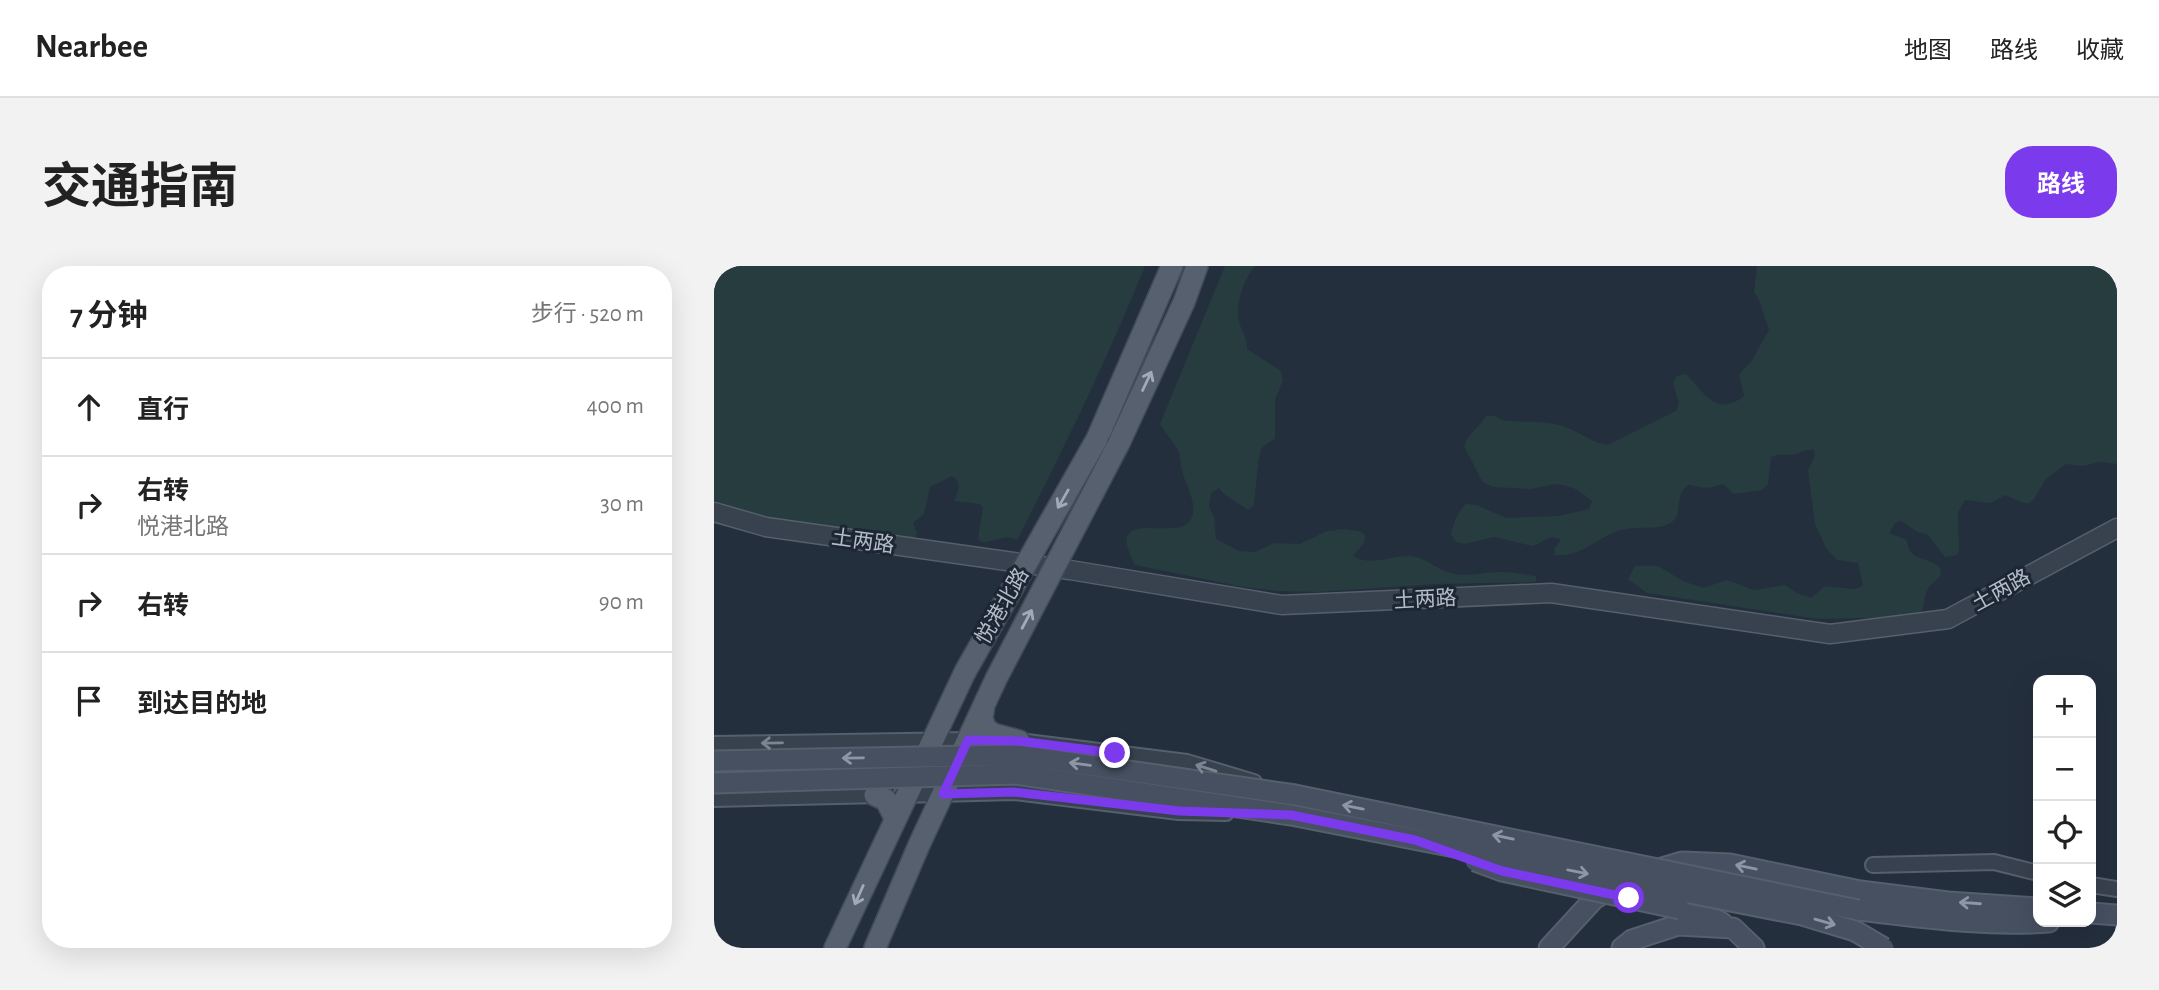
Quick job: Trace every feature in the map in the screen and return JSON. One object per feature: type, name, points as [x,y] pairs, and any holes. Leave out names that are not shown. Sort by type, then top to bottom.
[{"type":"main road","name":"悦港北路","points":[[835,948],[965,672],[1097,439],[1172,266]]},
{"type":"main road","name":"悦港北路","points":[[875,948],[984,704],[1119,443],[1198,266]]},
{"type":"main road","points":[[984,704],[982,718],[985,728],[993,734],[1019,741]]},
{"type":"main road","points":[[714,761],[1018,755],[1295,795],[1857,909],[1945,920],[2033,923]]},
{"type":"main road","points":[[714,783],[1014,774],[1291,815],[1802,915],[1855,931],[1884,948]]},
{"type":"main road","points":[[875,795],[886,800],[895,818]]},
{"type":"main road","points":[[1415,840],[1502,871],[1705,914],[1733,928],[1754,948]]},
{"type":"main road","points":[[1549,948],[1594,898],[1636,875],[1682,862],[1730,864],[1860,891],[1948,902],[2033,908]]},
{"type":"main road","points":[[2096,914],[2117,916]]},
{"type":"main road","points":[[2096,918],[2117,916]]},
{"type":"main road","points":[[1622,948],[1632,940],[1678,925],[1733,928]]},
{"type":"street","name":"土两路","points":[[714,512],[766,527],[1070,570],[1282,605],[1551,593],[1830,635],[1948,619],[2117,528]]},
{"type":"street","points":[[714,744],[1019,741],[1187,762],[1295,795]]},
{"type":"street","points":[[714,799],[1014,792],[1179,811],[1291,815]]},
{"type":"street","points":[[1873,865],[1994,862],[2033,872]]},
{"type":"street","points":[[2096,886],[2117,889]]},
{"type":"green space","points":[[714,266],[1145,266],[1084,404],[1017,540],[1003,538],[981,542],[978,538],[983,508],[980,504],[954,501],[959,484],[952,476],[930,487],[924,514],[913,523],[917,533],[915,537],[908,539],[765,520],[714,503]]},
{"type":"green space","points":[[1225,266],[1255,266],[1241,292],[1239,321],[1247,349],[1281,371],[1283,380],[1275,400],[1275,438],[1260,452],[1254,505],[1248,510],[1219,488],[1211,493],[1209,507],[1214,517],[1216,539],[1239,551],[1255,552],[1274,543],[1300,544],[1327,531],[1359,531],[1365,535],[1364,543],[1353,556],[1360,559],[1374,561],[1411,556],[1455,574],[1512,572],[1536,576],[1536,582],[1435,584],[1317,592],[1279,591],[1243,587],[1135,565],[1127,547],[1128,536],[1134,530],[1181,527],[1189,522],[1192,516],[1193,503],[1182,471],[1179,452],[1160,424]]},
{"type":"green space","points":[[1757,266],[2117,266],[2117,464],[2066,464],[2046,479],[2029,503],[2005,495],[1991,503],[1965,500],[1958,512],[1957,555],[1945,557],[1928,535],[1901,521],[1895,523],[1889,533],[1907,540],[1911,553],[1941,569],[1940,577],[1928,588],[1917,617],[1818,619],[1647,593],[1628,579],[1635,566],[1658,566],[1683,581],[1703,588],[1727,580],[1754,590],[1785,585],[1811,598],[1825,586],[1854,589],[1863,586],[1858,563],[1837,560],[1826,548],[1815,524],[1808,470],[1815,455],[1814,450],[1771,457],[1768,484],[1762,490],[1733,494],[1723,485],[1706,488],[1688,485],[1681,494],[1677,516],[1669,524],[1621,530],[1573,553],[1555,555],[1554,549],[1561,540],[1553,537],[1532,546],[1494,537],[1464,544],[1456,542],[1451,534],[1452,530],[1458,514],[1466,504],[1476,505],[1507,518],[1559,516],[1589,509],[1592,501],[1578,490],[1556,484],[1531,489],[1492,487],[1482,481],[1464,446],[1486,416],[1557,425],[1608,445],[1676,411],[1679,403],[1673,384],[1677,376],[1686,374],[1705,395],[1718,403],[1734,402],[1744,396],[1739,375],[1752,360],[1769,330],[1754,292]]},
{"type":"route","points":[[1115,753],[1019,741],[968,740],[943,794],[1014,792],[1179,811],[1291,815],[1415,840],[1502,871],[1629,898]]}]
